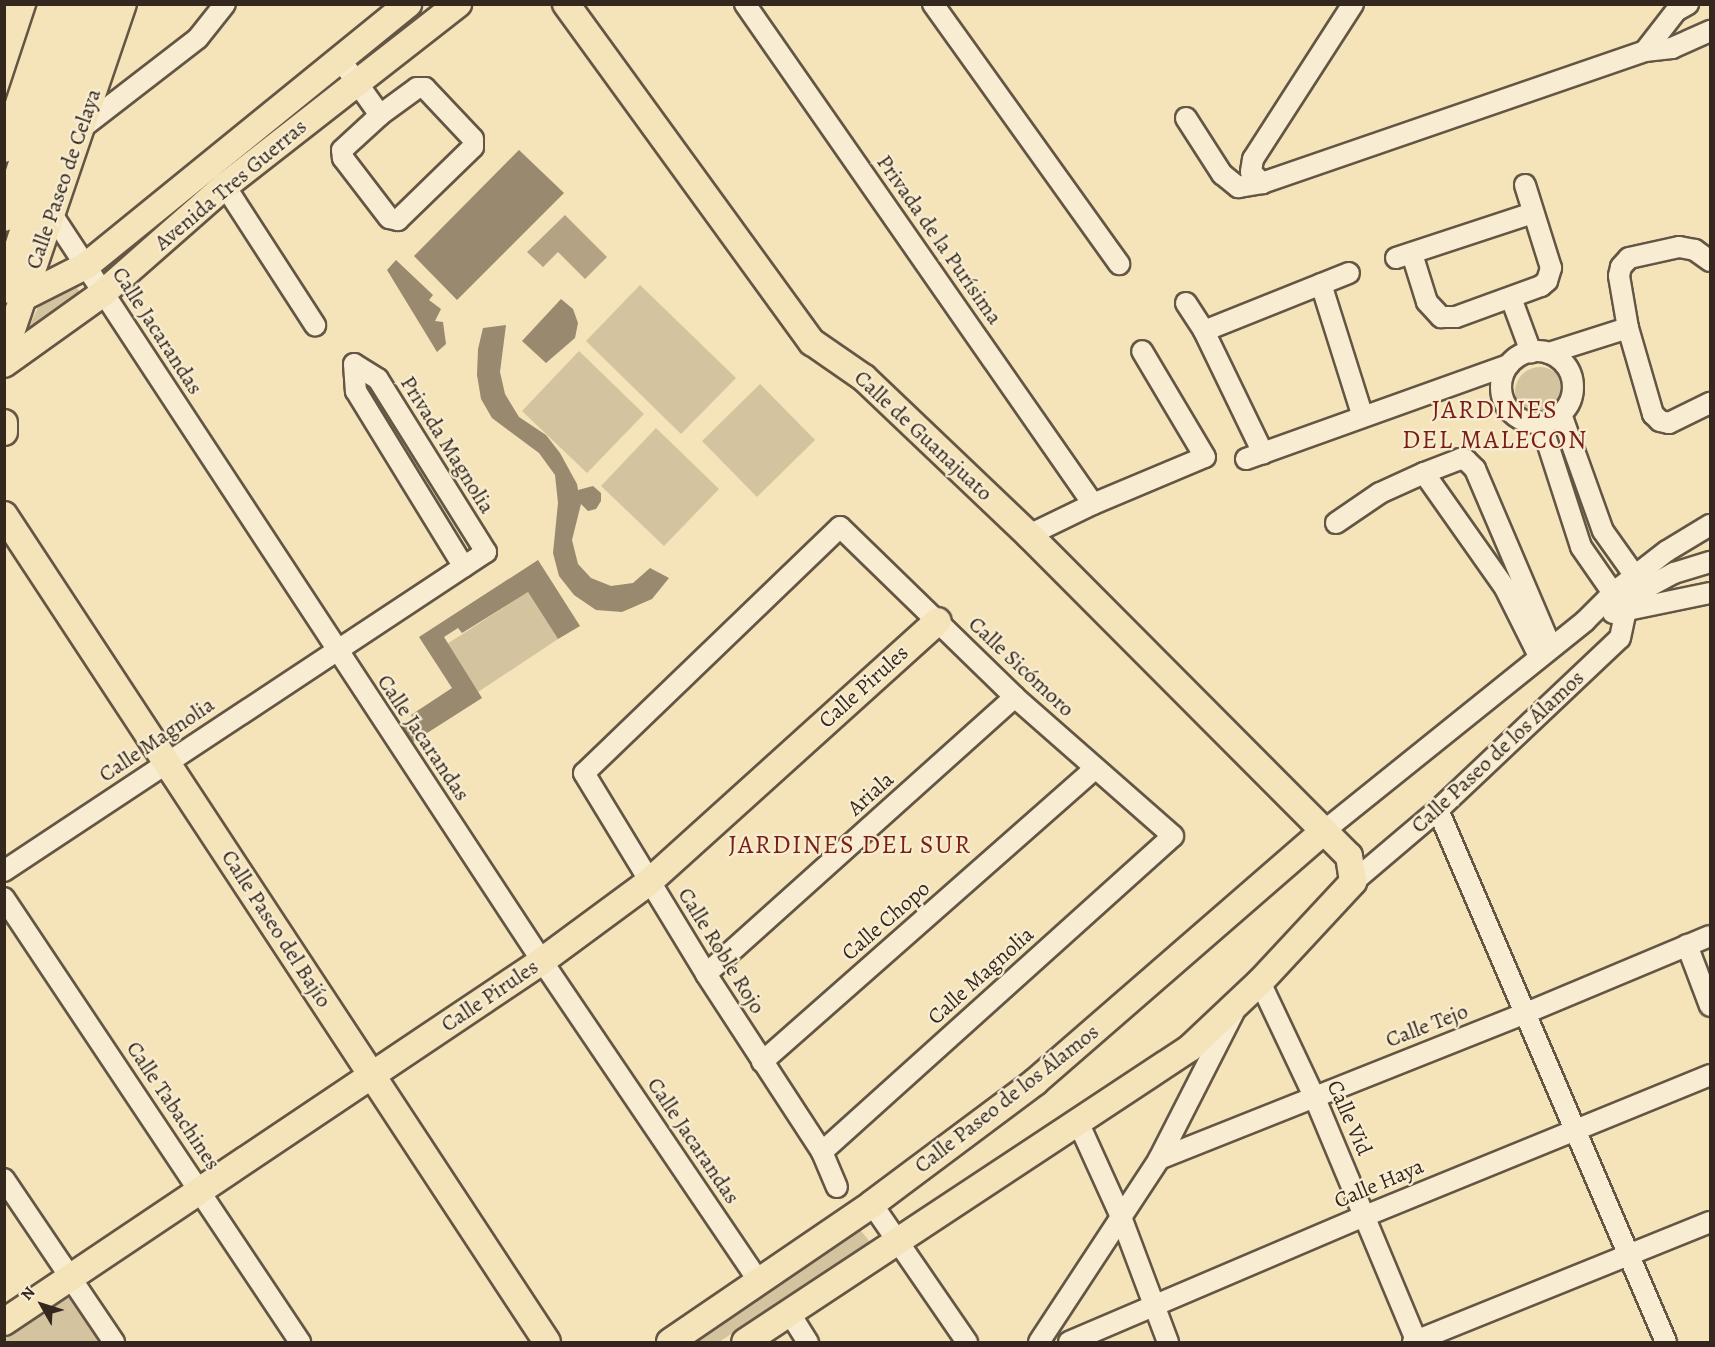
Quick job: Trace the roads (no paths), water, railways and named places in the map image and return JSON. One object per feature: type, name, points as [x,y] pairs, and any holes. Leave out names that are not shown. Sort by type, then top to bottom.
[{"type":"main road","points":[[4,149],[52,4]]},
{"type":"main road","points":[[4,218],[76,23],[97,4]]},
{"type":"main road","name":"Calle Paseo de Celaya","points":[[4,353],[11,297],[53,216],[123,4]]},
{"type":"main road","name":"Avenida Tres Guerras","points":[[4,364],[103,293],[225,186],[458,4]]},
{"type":"main road","name":"Calle de Guanajuato","points":[[566,4],[812,342],[864,378],[1029,535],[1324,831]]},
{"type":"main road","name":"Avenida Tres Guerras","points":[[11,297],[87,265],[404,6]]},
{"type":"main road","points":[[11,297],[76,23]]},
{"type":"main road","points":[[4,423],[4,432]]},
{"type":"main road","name":"Calle Paseo del Bajío","points":[[4,515],[547,1342]]},
{"type":"main road","name":"Calle Pirules","points":[[4,1322],[542,962],[649,882],[938,621]]},
{"type":"main road","points":[[1324,831],[1349,856],[1353,882]]},
{"type":"main road","name":"Calle Paseo de los Álamos","points":[[670,1342],[872,1204],[1035,1082],[1324,831]]},
{"type":"main road","name":"Calle Paseo de los Álamos","points":[[745,1342],[1190,1048],[1260,982],[1353,882]]},
{"type":"street","points":[[82,127],[198,38],[225,4]]},
{"type":"street","name":"Privada de la Purísima","points":[[746,4],[1093,504]]},
{"type":"street","points":[[933,4],[1119,264]]},
{"type":"street","points":[[1262,183],[1251,172],[1253,159],[1353,4]]},
{"type":"street","points":[[1645,51],[1676,11],[1688,4]]},
{"type":"street","points":[[404,6],[423,31]]},
{"type":"street","points":[[1186,117],[1222,174],[1238,187],[1262,183],[1645,51],[1672,48],[1710,31]]},
{"type":"street","points":[[340,59],[380,116]]},
{"type":"street","points":[[417,88],[425,88],[473,140],[473,147],[398,220],[389,218],[343,158],[342,150],[380,116],[417,88]]},
{"type":"street","points":[[1525,185],[1549,262],[1550,275],[1541,286],[1511,298],[1456,316],[1441,317],[1427,302],[1404,256],[1533,213]]},
{"type":"street","points":[[225,186],[315,325]]},
{"type":"street","name":"Calle Jacarandas","points":[[53,216],[542,962],[759,1281]]},
{"type":"street","points":[[1710,261],[1695,250],[1679,247],[1636,256],[1624,262],[1619,276],[1628,328],[1653,414],[1660,421],[1677,422],[1710,403]]},
{"type":"street","points":[[1204,331],[1349,273]]},
{"type":"street","points":[[1320,284],[1363,417]]},
{"type":"street","points":[[1511,298],[1540,353],[1560,359],[1573,381]]},
{"type":"street","points":[[1186,303],[1204,331],[1255,456],[1509,365],[1519,357],[1628,328]]},
{"type":"street","points":[[1509,365],[1501,388],[1503,399],[1518,418],[1541,423],[1561,414],[1571,399],[1582,342]]},
{"type":"street","points":[[1029,535],[1093,504],[1205,457],[1142,351]]},
{"type":"street","name":"Privada Magnolia","points":[[336,651],[464,567],[486,552],[378,379],[354,364],[356,391],[464,567]]},
{"type":"street","points":[[1478,376],[1501,388]]},
{"type":"street","points":[[1561,414],[1603,531],[1635,576]]},
{"type":"street","points":[[1541,423],[1581,547],[1613,593]]},
{"type":"street","points":[[406,472],[427,457]]},
{"type":"street","points":[[1336,523],[1380,493],[1424,473],[1460,459],[1472,464],[1523,578],[1545,651]]},
{"type":"street","points":[[1424,473],[1505,588],[1545,651]]},
{"type":"street","name":"Calle Paseo de los Álamos","points":[[1324,831],[1585,621],[1613,593],[1667,551],[1710,525]]},
{"type":"street","name":"Calle Sicómoro","points":[[584,773],[840,527],[1016,697],[1173,836]]},
{"type":"street","name":"Calle Paseo de los Álamos","points":[[1585,621],[1674,573],[1710,562]]},
{"type":"street","points":[[1505,588],[1523,578]]},
{"type":"street","name":"Calle Paseo de los Álamos","points":[[1585,621],[1710,592]]},
{"type":"street","name":"Calle Paseo de los Álamos","points":[[1353,882],[1438,810],[1620,638],[1626,610]]},
{"type":"street","name":"Calle Magnolia","points":[[4,871],[336,651]]},
{"type":"street","name":"Ariala","points":[[706,974],[1016,697]]},
{"type":"street","name":"Calle Chopo","points":[[762,1062],[1095,768]]},
{"type":"street","name":"Calle Roble Rojo","points":[[584,773],[706,974],[822,1152],[837,1187]]},
{"type":"street","points":[[1438,810],[1666,1342]]},
{"type":"street","name":"Calle Magnolia","points":[[822,1152],[1173,836]]},
{"type":"street","name":"Calle Tabachines","points":[[4,898],[300,1342]]},
{"type":"street","name":"Calle Tejo","points":[[1159,1159],[1526,1013],[1710,936]]},
{"type":"street","points":[[1687,945],[1710,1006]]},
{"type":"street","name":"Calle Vid","points":[[1260,982],[1314,1096],[1416,1342]]},
{"type":"street","points":[[1039,1342],[1159,1159],[1238,1004]]},
{"type":"street","name":"Calle Haya","points":[[1069,1342],[1154,1308],[1365,1216],[1710,1075]]},
{"type":"street","points":[[1078,1122],[1120,1216],[1168,1342]]},
{"type":"street","points":[[4,1179],[114,1342]]},
{"type":"street","points":[[872,1204],[967,1342]]},
{"type":"street","points":[[1416,1342],[1710,1222]]},
{"type":"street","points":[[789,1312],[808,1342]]},
{"type":"district","name":"JARDINES DEL MALECON","points":[[1495,424]]},
{"type":"district","name":"JARDINES DEL SUR","points":[[850,845]]}]
